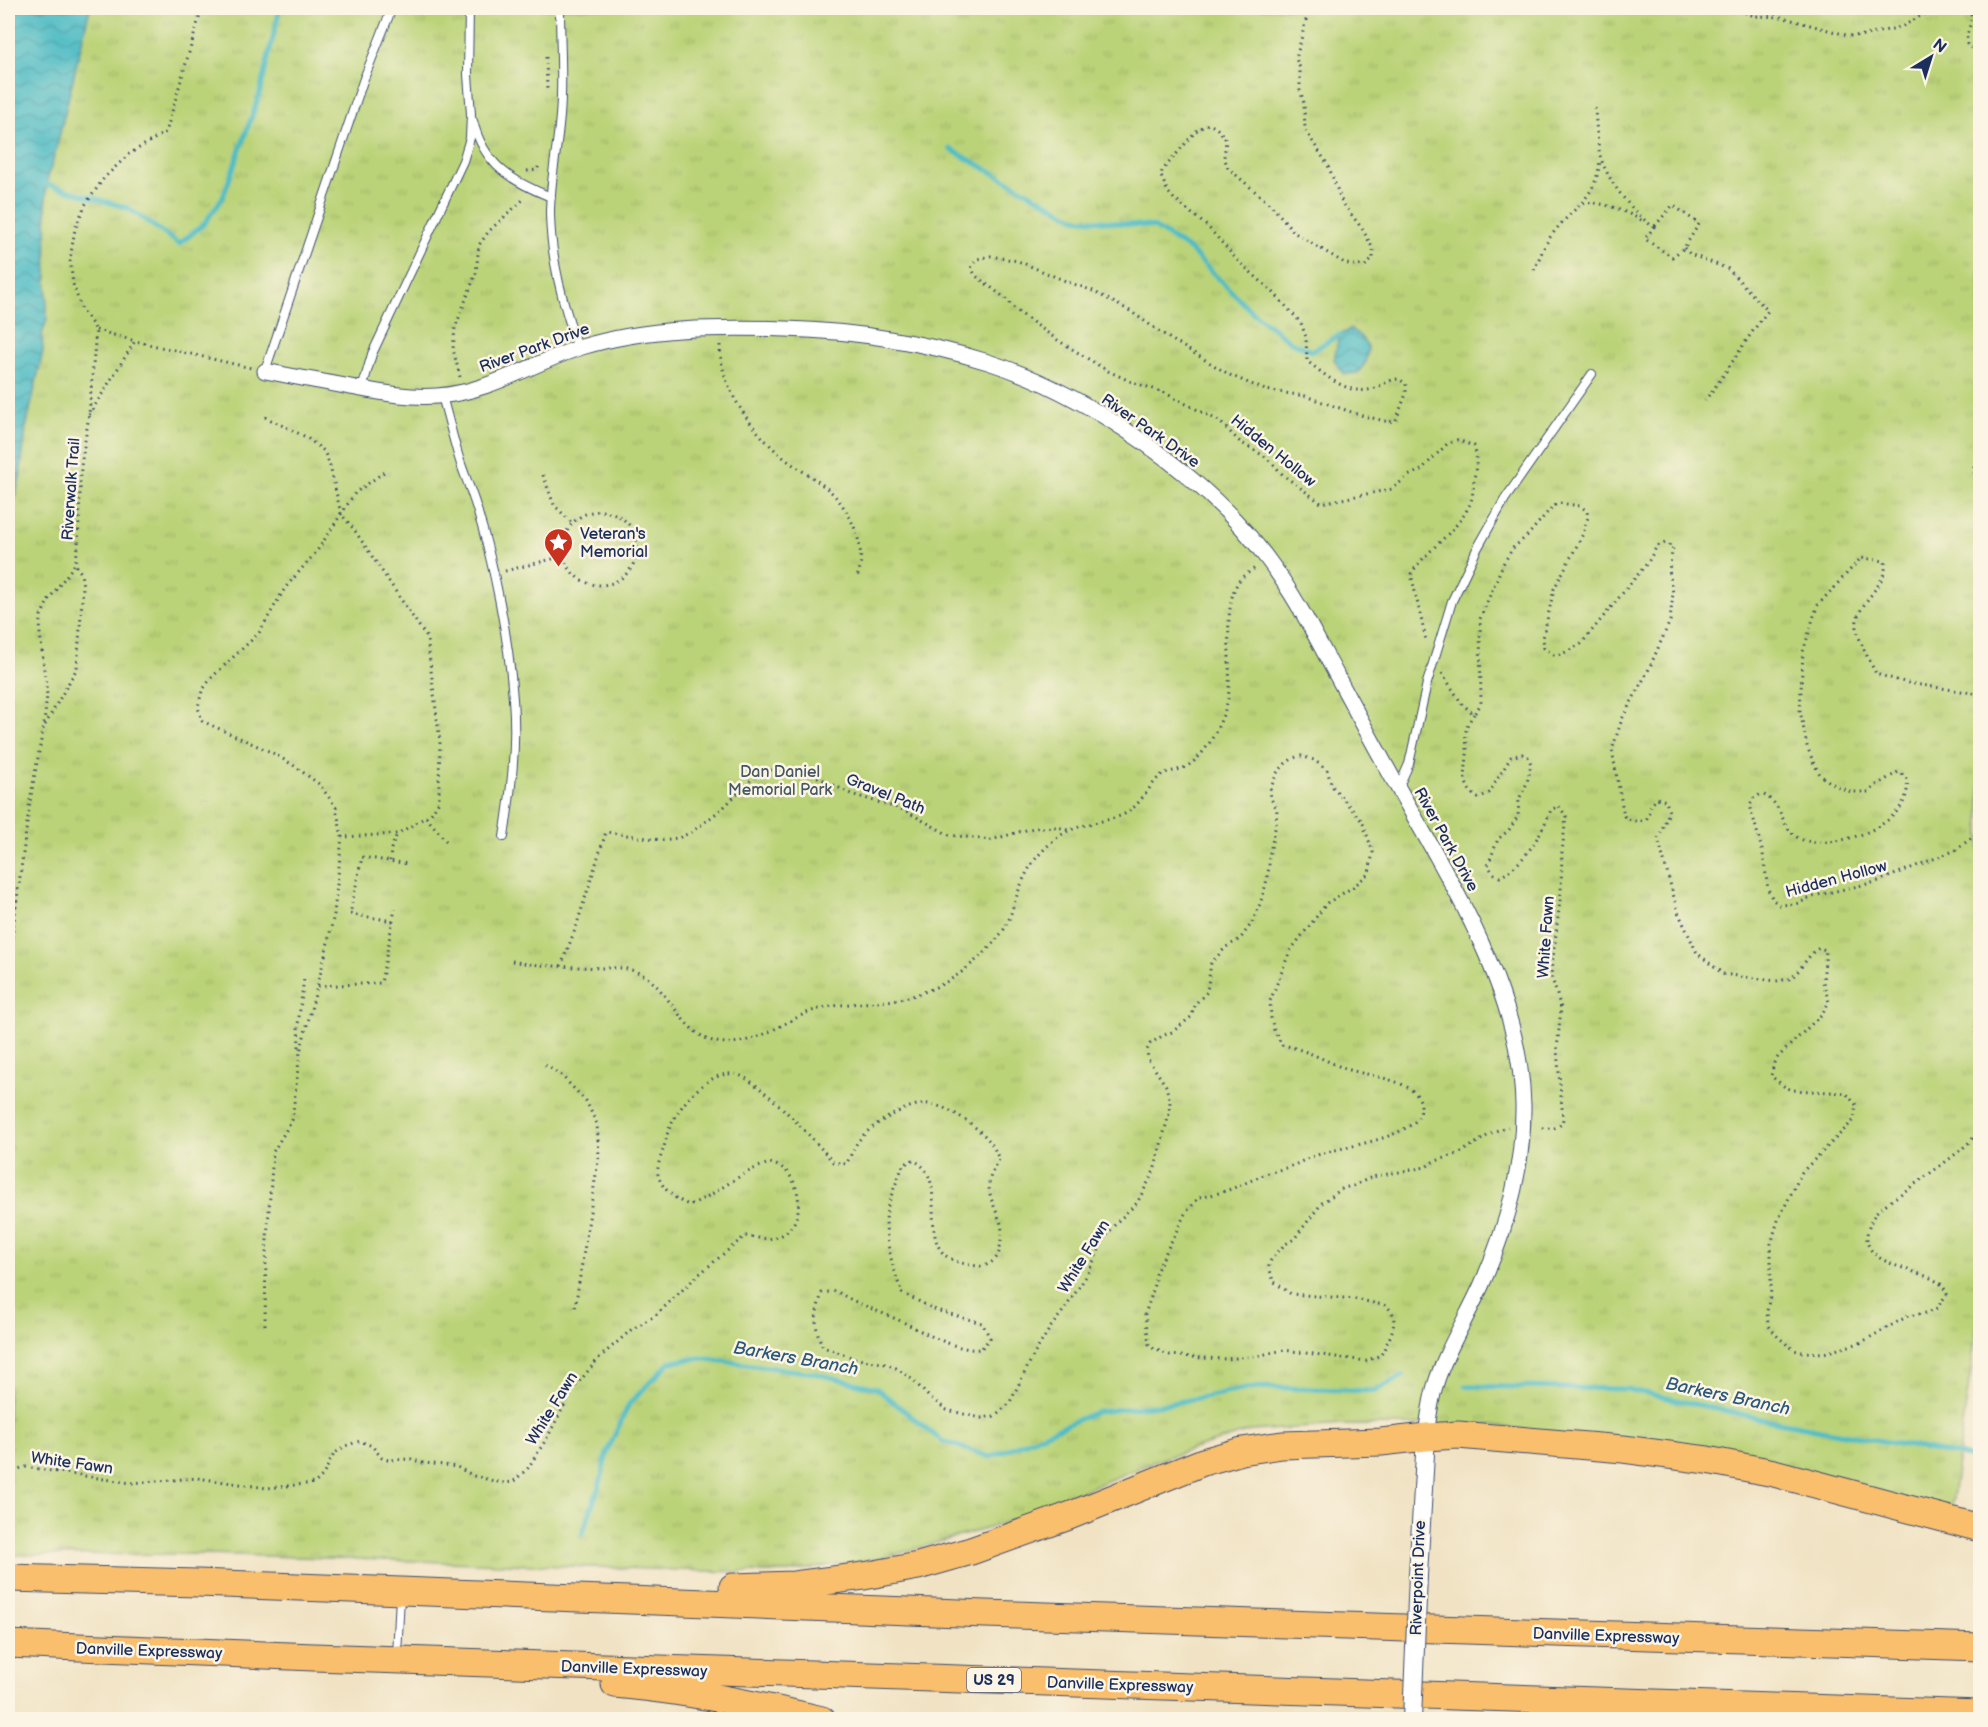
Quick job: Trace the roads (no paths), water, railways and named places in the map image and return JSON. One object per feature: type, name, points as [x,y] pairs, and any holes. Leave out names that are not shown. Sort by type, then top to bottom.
[{"type":"highway","points":[[445,1593],[486,1586],[607,1584],[733,1587],[794,1585],[864,1576],[918,1566],[972,1551],[1203,1462],[1242,1451],[1282,1444],[1381,1442],[1426,1437],[1458,1436],[1623,1449],[1707,1461],[1774,1473],[1980,1528]]},
{"type":"highway","name":"Danville Expressway","points":[[8,1578],[1009,1615],[1980,1647]]},
{"type":"highway","name":"Danville Expressway","points":[[8,1644],[314,1657],[1980,1714]]},
{"type":"highway","points":[[314,1657],[363,1673],[579,1681],[645,1686],[738,1701],[822,1719]]},
{"type":"street","name":"River Park Drive","points":[[265,371],[406,396],[442,396],[466,391],[578,348],[645,334],[683,329],[720,328],[789,329],[867,336],[928,346],[992,363],[1042,384],[1112,422],[1177,466],[1225,510],[1268,558],[1300,608],[1463,904],[1503,997],[1512,1026],[1520,1070],[1523,1107],[1518,1174],[1496,1250],[1436,1382],[1430,1404],[1426,1437]]},
{"type":"street","name":"Riverpoint Drive","points":[[1412,1719],[1426,1437]]},
{"type":"lane","points":[[265,371],[363,81],[392,8]]},
{"type":"lane","points":[[362,389],[372,354],[463,161],[470,138],[469,8]]},
{"type":"lane","points":[[560,8],[559,138],[551,197],[553,257],[558,286],[578,348]]},
{"type":"lane","points":[[471,114],[476,134],[492,161],[508,176],[551,197]]},
{"type":"lane","points":[[1398,788],[1409,764],[1434,658],[1452,601],[1505,498],[1592,374]]},
{"type":"lane","points":[[442,396],[476,506],[493,574],[507,649],[513,699],[514,744],[504,837]]},
{"type":"lane","points":[[397,1659],[400,1591]]},
{"type":"water","points":[[11,8],[90,8],[46,184],[47,319],[42,335],[43,351],[26,428],[20,477],[8,525],[8,28]]},
{"type":"water","points":[[1351,329],[1361,337],[1368,348],[1366,362],[1358,373],[1344,374],[1334,360],[1339,335]]},
{"type":"waterway","points":[[41,189],[46,184],[128,208],[179,244],[204,224],[223,197],[259,96],[280,8]]},
{"type":"waterway","points":[[950,149],[1075,218],[1154,227],[1190,250],[1252,312],[1291,342],[1312,351],[1339,335]]},
{"type":"waterway","name":"Barkers Branch","points":[[582,1535],[601,1480],[607,1452],[629,1404],[670,1362],[700,1358],[813,1373],[876,1388],[942,1441],[990,1457],[1096,1412],[1167,1404],[1257,1387],[1374,1391],[1403,1376]]},
{"type":"waterway","name":"Barkers Branch","points":[[1466,1386],[1627,1389],[1767,1420],[1980,1459]]},
{"type":"place","name":"Veteran's Memorial","points":[[559,568]]},
{"type":"park label","name":"Dan Daniel Memorial Park","points":[[780,780]]}]
